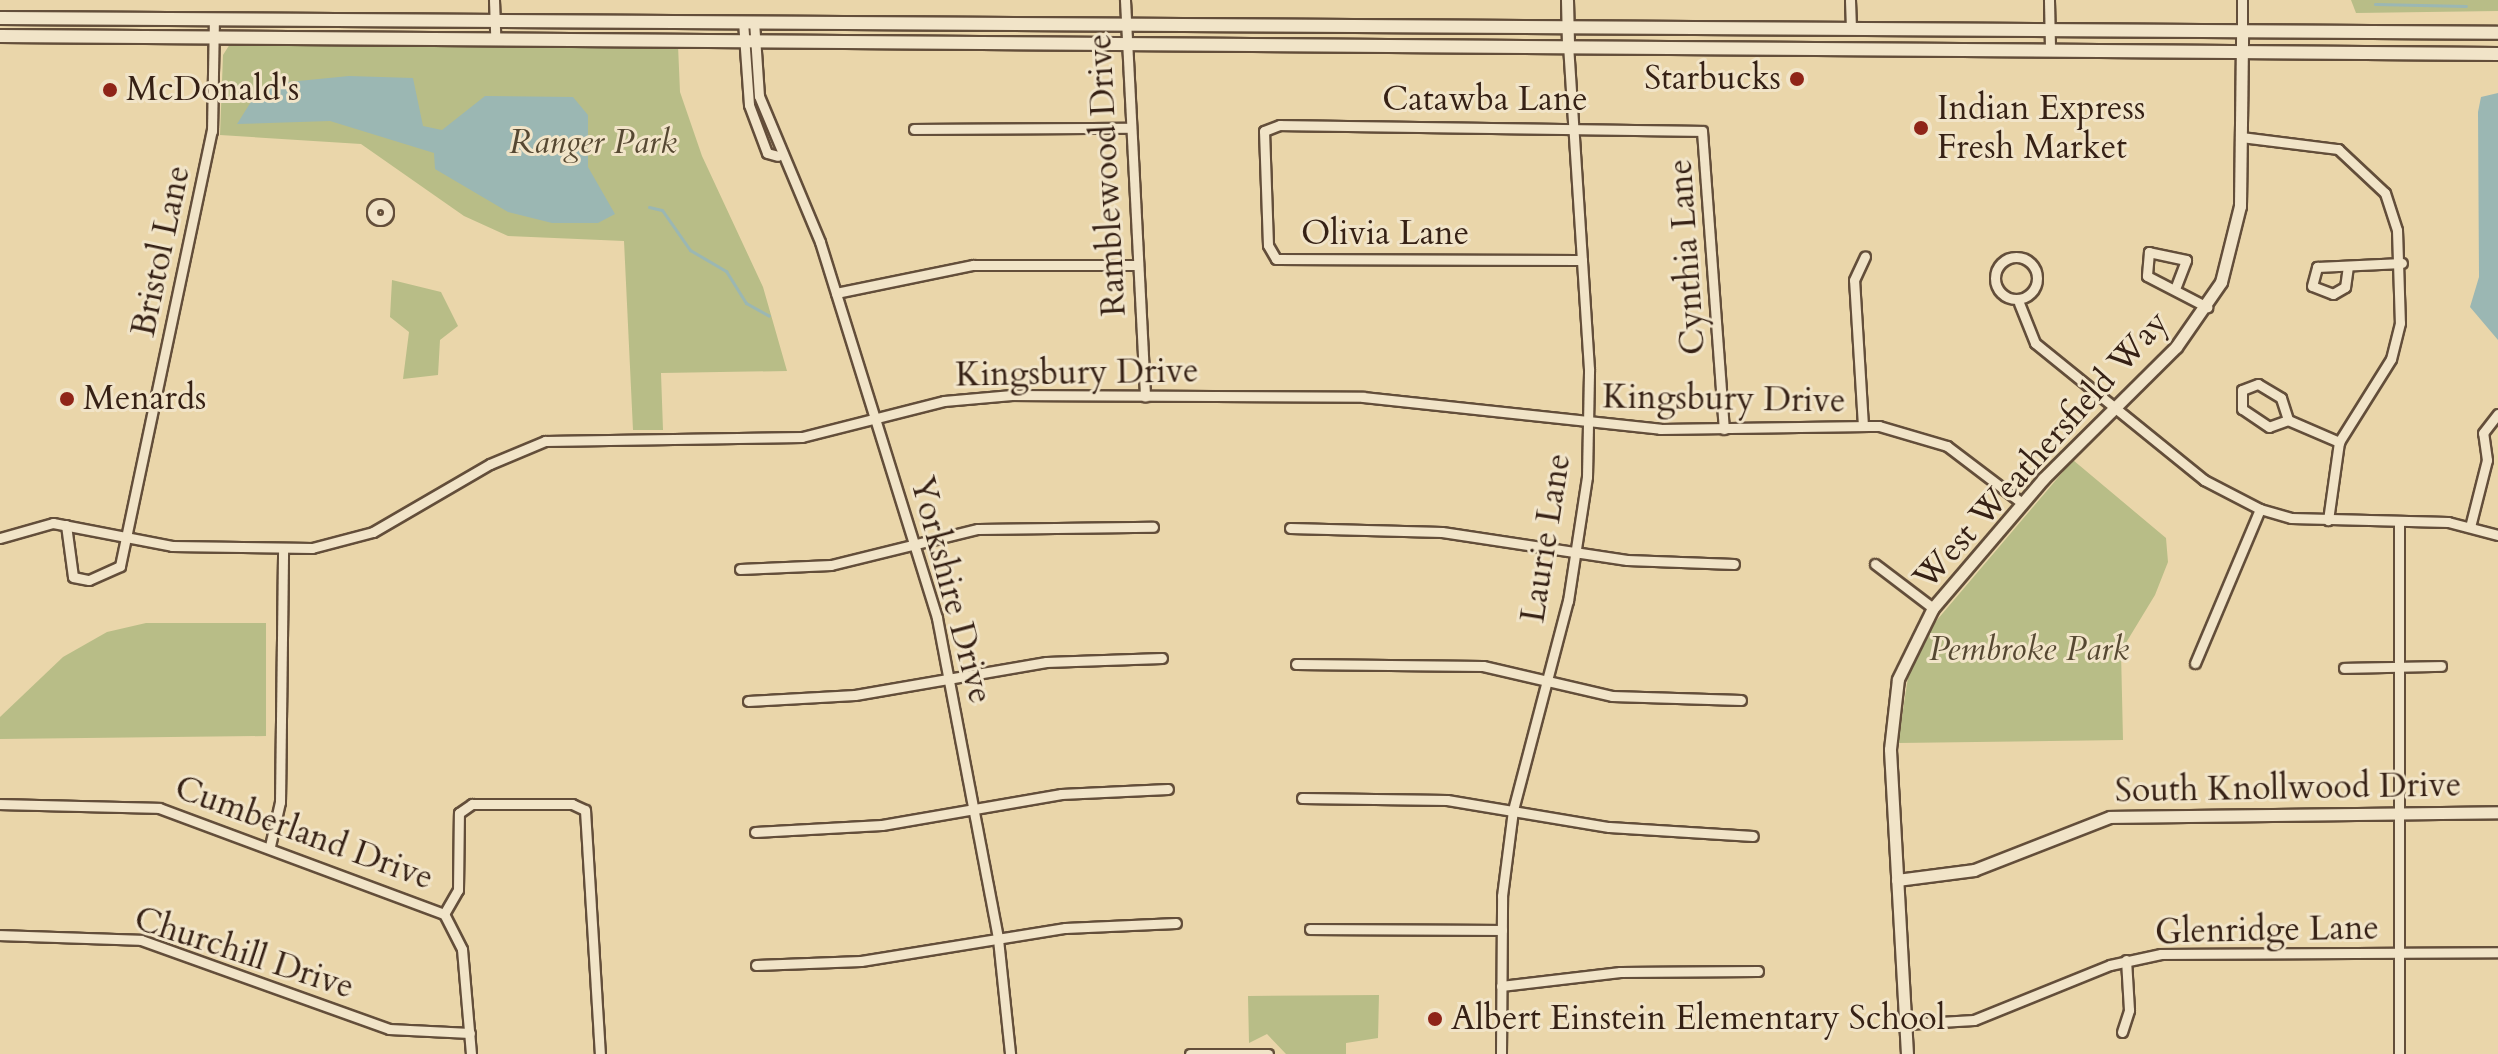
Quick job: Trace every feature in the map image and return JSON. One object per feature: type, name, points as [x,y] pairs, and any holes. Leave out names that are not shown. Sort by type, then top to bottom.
[{"type":"main road","points":[[0,18],[2050,27],[2498,33]]},
{"type":"main road","points":[[0,36],[2050,46],[2498,54]]},
{"type":"street","points":[[494,0],[495,38]]},
{"type":"street","name":"Ramblewood Drive","points":[[1125,0],[1145,396]]},
{"type":"street","name":"Laurie Lane","points":[[1501,1054],[1502,930],[1513,810],[1578,553],[1590,424],[1567,0]]},
{"type":"street","points":[[1850,0],[1851,27]]},
{"type":"street","points":[[2049,0],[2050,46]]},
{"type":"street","points":[[2242,0],[2242,30]]},
{"type":"street","name":"Bristol Lane","points":[[66,525],[66,563],[80,580],[117,569],[128,538],[212,131],[214,19]]},
{"type":"street","name":"Yorkshire Drive","points":[[749,21],[749,105],[767,153],[778,156],[836,293],[916,545],[949,677],[974,809],[998,939],[1010,1054]]},
{"type":"street","name":"West Weathersfield Way","points":[[1907,1054],[1891,709],[1909,649],[1933,608],[2022,503],[2116,407],[2207,307],[2234,246],[2241,137],[2242,30]]},
{"type":"street","name":"Catawba Lane","points":[[1266,128],[1574,127],[1702,131]]},
{"type":"street","points":[[914,129],[1130,128]]},
{"type":"street","name":"Olivia Lane","points":[[1266,128],[1268,245],[1276,259],[1582,260]]},
{"type":"street","name":"Cynthia Lane","points":[[1702,131],[1724,429]]},
{"type":"street","points":[[2241,137],[2313,140],[2366,168],[2385,193],[2402,263],[2391,359],[2339,442],[2328,520]]},
{"type":"street","points":[[2019,303],[2031,291],[2032,264],[2018,252],[2002,261],[2000,291],[2019,303],[2035,343],[2204,480],[2260,509],[2328,520],[2470,527],[2498,535]]},
{"type":"street","points":[[2175,289],[2186,260],[2149,252],[2144,273],[2207,307]]},
{"type":"street","points":[[1863,426],[1854,280],[1865,256]]},
{"type":"street","points":[[2348,266],[2402,263]]},
{"type":"street","points":[[836,293],[973,265],[1137,265]]},
{"type":"street","points":[[2288,420],[2281,398],[2258,384],[2242,390],[2242,409],[2269,427],[2288,420],[2339,442]]},
{"type":"street","name":"Kingsbury Drive","points":[[0,538],[34,524],[66,525],[128,538],[283,549],[361,537],[490,464],[545,441],[802,437],[980,396],[1399,399],[1590,424],[1724,429],[1863,426],[1938,441],[2022,503]]},
{"type":"street","points":[[2470,527],[2492,461],[2483,433],[2498,414]]},
{"type":"street","points":[[2195,663],[2260,509]]},
{"type":"street","points":[[2399,523],[2399,1054]]},
{"type":"street","points":[[740,569],[831,565],[989,528],[1153,527]]},
{"type":"street","points":[[1290,528],[1442,532],[1578,553],[1734,564]]},
{"type":"street","points":[[270,846],[281,786],[283,549]]},
{"type":"street","points":[[1875,564],[1933,608]]},
{"type":"street","points":[[748,701],[855,695],[1046,662],[1162,658]]},
{"type":"street","points":[[1296,664],[1469,665],[1626,698],[1741,700]]},
{"type":"street","points":[[2344,668],[2441,666]]},
{"type":"street","points":[[755,832],[870,826],[1061,794],[1168,789]]},
{"type":"street","points":[[1302,798],[1432,799],[1656,832],[1753,836]]},
{"type":"street","name":"Cumberland Drive","points":[[0,804],[151,806],[270,846],[444,914]]},
{"type":"street","points":[[471,1054],[461,942],[444,914],[458,890],[463,807],[572,804],[585,810],[600,1054]]},
{"type":"street","name":"South Knollwood Drive","points":[[1897,880],[1974,870],[2110,817],[2498,812]]},
{"type":"street","points":[[756,965],[861,961],[1092,925],[1176,923]]},
{"type":"street","points":[[1310,929],[1502,930]]},
{"type":"street","name":"Churchill Drive","points":[[0,935],[141,940],[389,1029],[470,1033]]},
{"type":"street","name":"Glenridge Lane","points":[[1905,1024],[1974,1020],[2126,960],[2184,953],[2498,952]]},
{"type":"street","points":[[2122,1032],[2129,1010],[2126,960]]},
{"type":"street","points":[[1501,986],[1620,972],[1758,971]]},
{"type":"street","points":[[1190,1054],[1268,1054]]},
{"type":"green space","points":[[2351,0],[2498,0],[2498,11],[2356,13]]},
{"type":"green space","name":"Ranger Park","points":[[230,44],[678,45],[680,92],[702,156],[763,287],[787,371],[661,373],[663,430],[633,430],[624,241],[508,236],[464,216],[361,144],[220,135],[223,55]]},
{"type":"green space","points":[[392,280],[441,292],[458,326],[440,340],[438,375],[403,379],[409,332],[390,317]]},
{"type":"green space","name":"Pembroke Park","points":[[2073,460],[2166,538],[2168,562],[2155,595],[2121,651],[2123,740],[1898,743],[1908,677],[1931,627]]},
{"type":"green space","points":[[146,623],[266,623],[266,736],[0,739],[0,717],[63,657],[107,632]]},
{"type":"green space","points":[[1379,995],[1378,1038],[1346,1043],[1346,1054],[1286,1054],[1267,1034],[1249,1043],[1248,996]]},
{"type":"water","points":[[349,76],[413,78],[423,126],[442,130],[485,96],[573,97],[588,115],[588,167],[615,214],[598,223],[552,223],[508,212],[435,169],[434,153],[330,121],[237,124],[254,97],[278,83]]},
{"type":"water","points":[[2498,93],[2498,340],[2470,307],[2479,277],[2478,112],[2481,97]]},
{"type":"waterway","points":[[2375,4],[2466,6]]},
{"type":"waterway","points":[[649,207],[662,210],[690,250],[726,271],[746,303],[769,316]]},
{"type":"place","name":"Starbucks","points":[[1797,79]]},
{"type":"place","name":"McDonald's","points":[[110,90]]},
{"type":"place","name":"Indian Express Fresh Market","points":[[1921,128]]},
{"type":"place","name":"Menards","points":[[67,399]]},
{"type":"place","name":"Albert Einstein Elementary School","points":[[1435,1019]]}]
